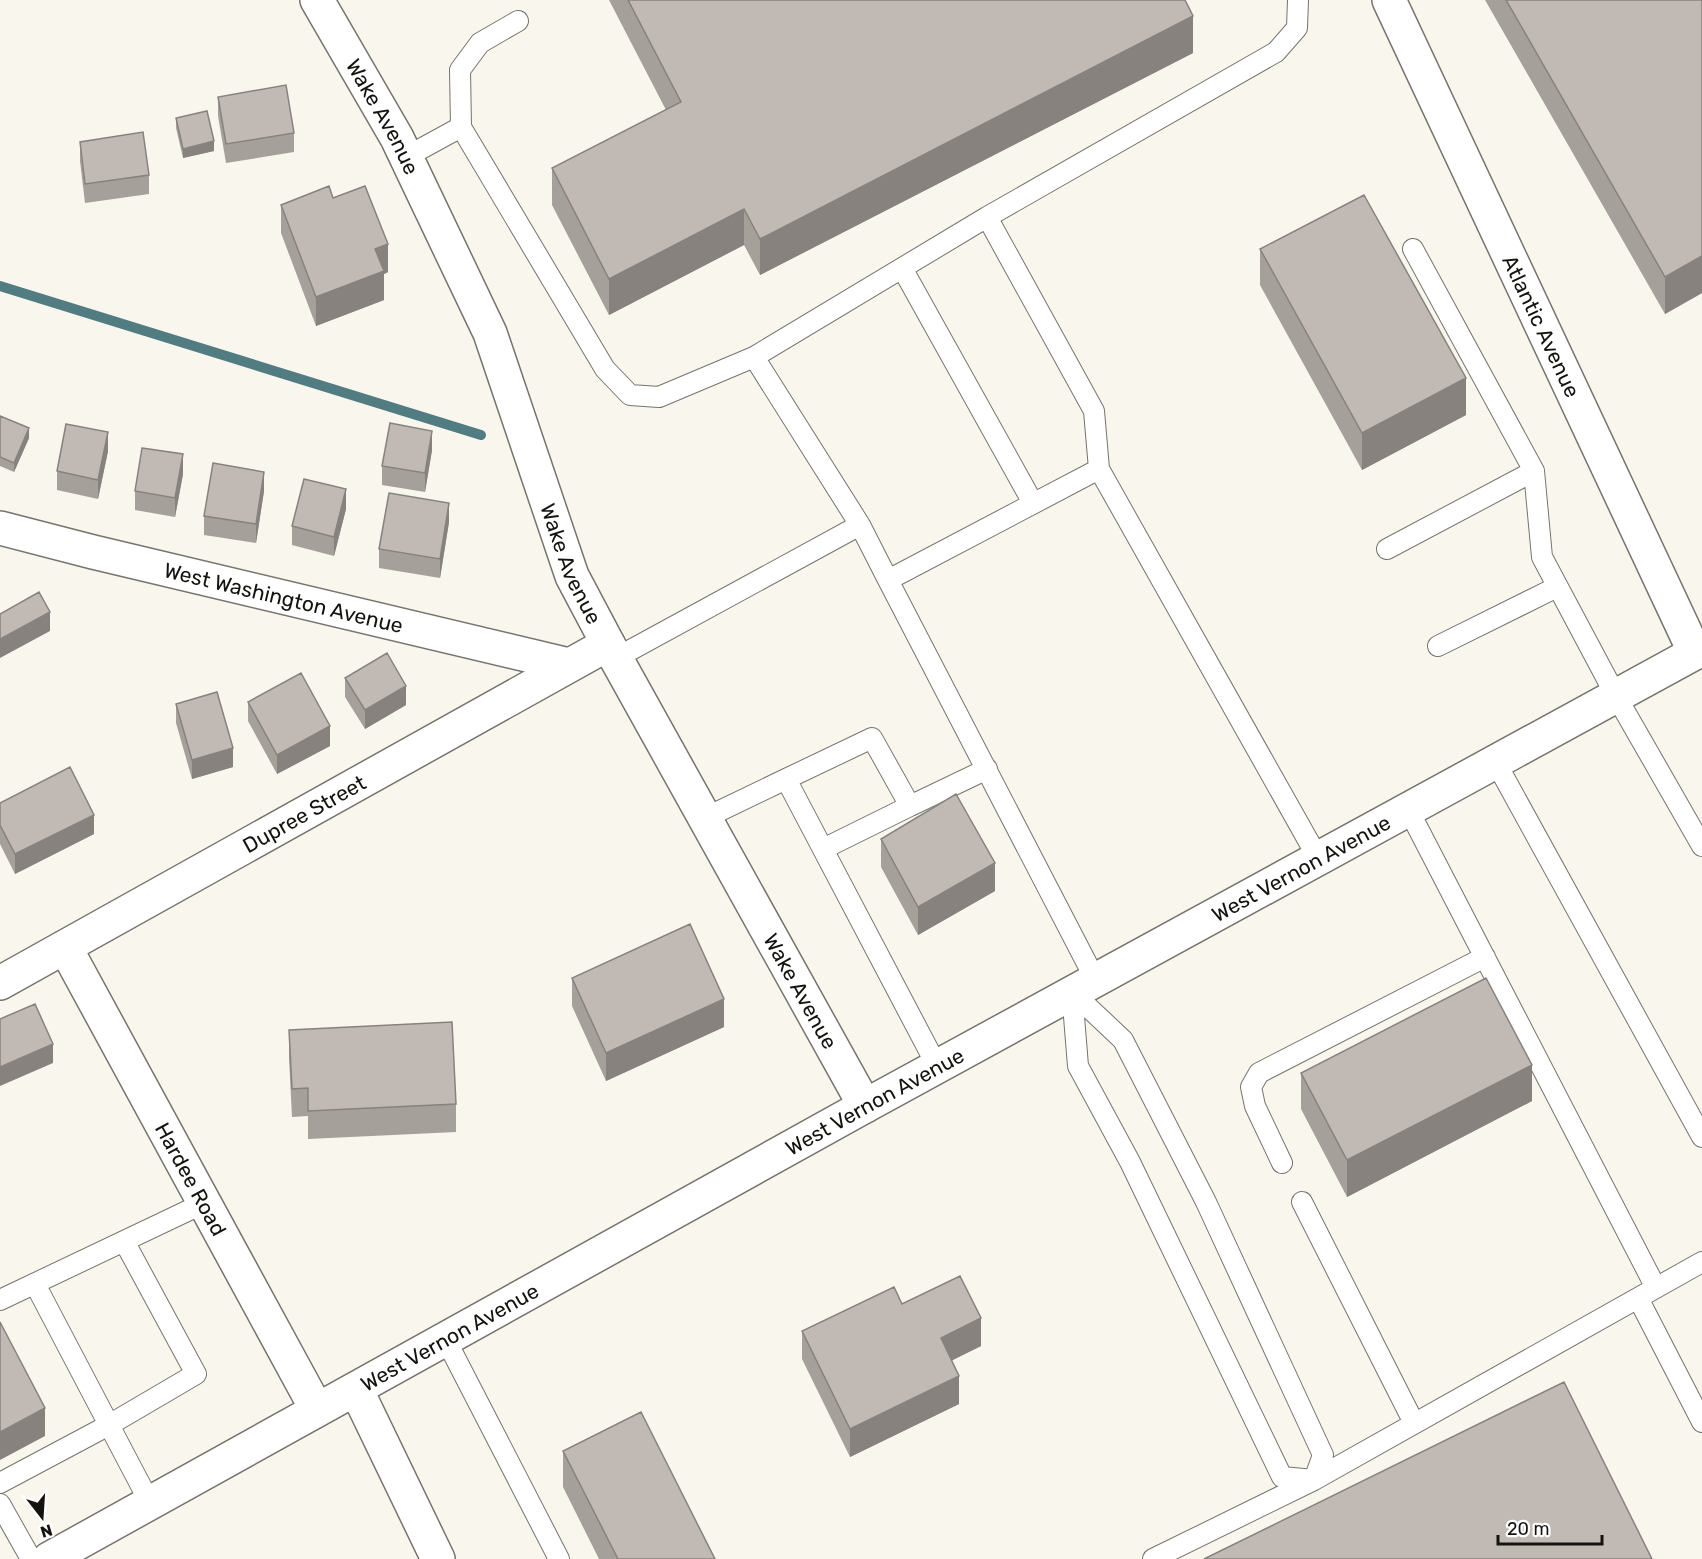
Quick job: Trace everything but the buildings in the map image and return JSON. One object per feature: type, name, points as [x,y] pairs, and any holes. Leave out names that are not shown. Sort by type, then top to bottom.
[{"type":"street","name":"Wake Avenue","points":[[317,0],[397,138],[490,333],[572,576],[865,1106]]},
{"type":"street","name":"Atlantic Avenue","points":[[1389,0],[1698,651]]},
{"type":"street","name":"West Washington Avenue","points":[[0,528],[116,558],[569,665]]},
{"type":"street","name":"Dupree Street","points":[[0,982],[569,665],[612,651]]},
{"type":"street","name":"West Vernon Avenue","points":[[49,1559],[937,1066],[1698,651]]},
{"type":"street","name":"Hardee Road","points":[[65,947],[317,1410]]},
{"type":"street","points":[[356,1389],[438,1559]]},
{"type":"lane","points":[[518,21],[480,43],[460,70],[461,127],[605,369],[630,395],[658,397],[754,357],[987,217],[1276,52],[1297,28],[1298,0]]},
{"type":"lane","points":[[406,157],[461,127]]},
{"type":"lane","points":[[987,217],[1094,411],[1099,469],[1318,858]]},
{"type":"lane","points":[[1413,249],[1534,471],[1542,557],[1616,696],[1702,846]]},
{"type":"lane","points":[[902,268],[1033,503]]},
{"type":"lane","points":[[754,357],[860,525],[987,769],[1084,986],[1123,1040],[1206,1202],[1323,1455],[1314,1480]]},
{"type":"lane","points":[[888,580],[1099,469]]},
{"type":"lane","points":[[1387,549],[1534,471]]},
{"type":"lane","points":[[612,651],[860,525]]},
{"type":"lane","points":[[1437,646],[1557,587]]},
{"type":"lane","points":[[705,818],[872,738],[910,806]]},
{"type":"lane","points":[[1495,762],[1702,1137]]},
{"type":"lane","points":[[823,849],[987,769]]},
{"type":"lane","points":[[786,779],[937,1066]]},
{"type":"lane","points":[[1408,809],[1656,1288]]},
{"type":"lane","points":[[1282,1164],[1255,1106],[1251,1087],[1259,1073],[1485,957]]},
{"type":"lane","points":[[1084,986],[1078,1066],[1130,1162],[1282,1477],[1314,1480]]},
{"type":"lane","points":[[1302,1202],[1414,1424]]},
{"type":"lane","points":[[0,1300],[204,1203]]},
{"type":"lane","points":[[0,1483],[109,1425],[196,1374],[124,1241]]},
{"type":"lane","points":[[1153,1559],[1314,1480],[1702,1262]]},
{"type":"lane","points":[[35,1284],[150,1503]]},
{"type":"lane","points":[[1638,1298],[1702,1422]]},
{"type":"lane","points":[[446,1340],[559,1559]]},
{"type":"lane","points":[[0,1504],[31,1559]]},
{"type":"waterway","points":[[0,286],[481,435]]}]
